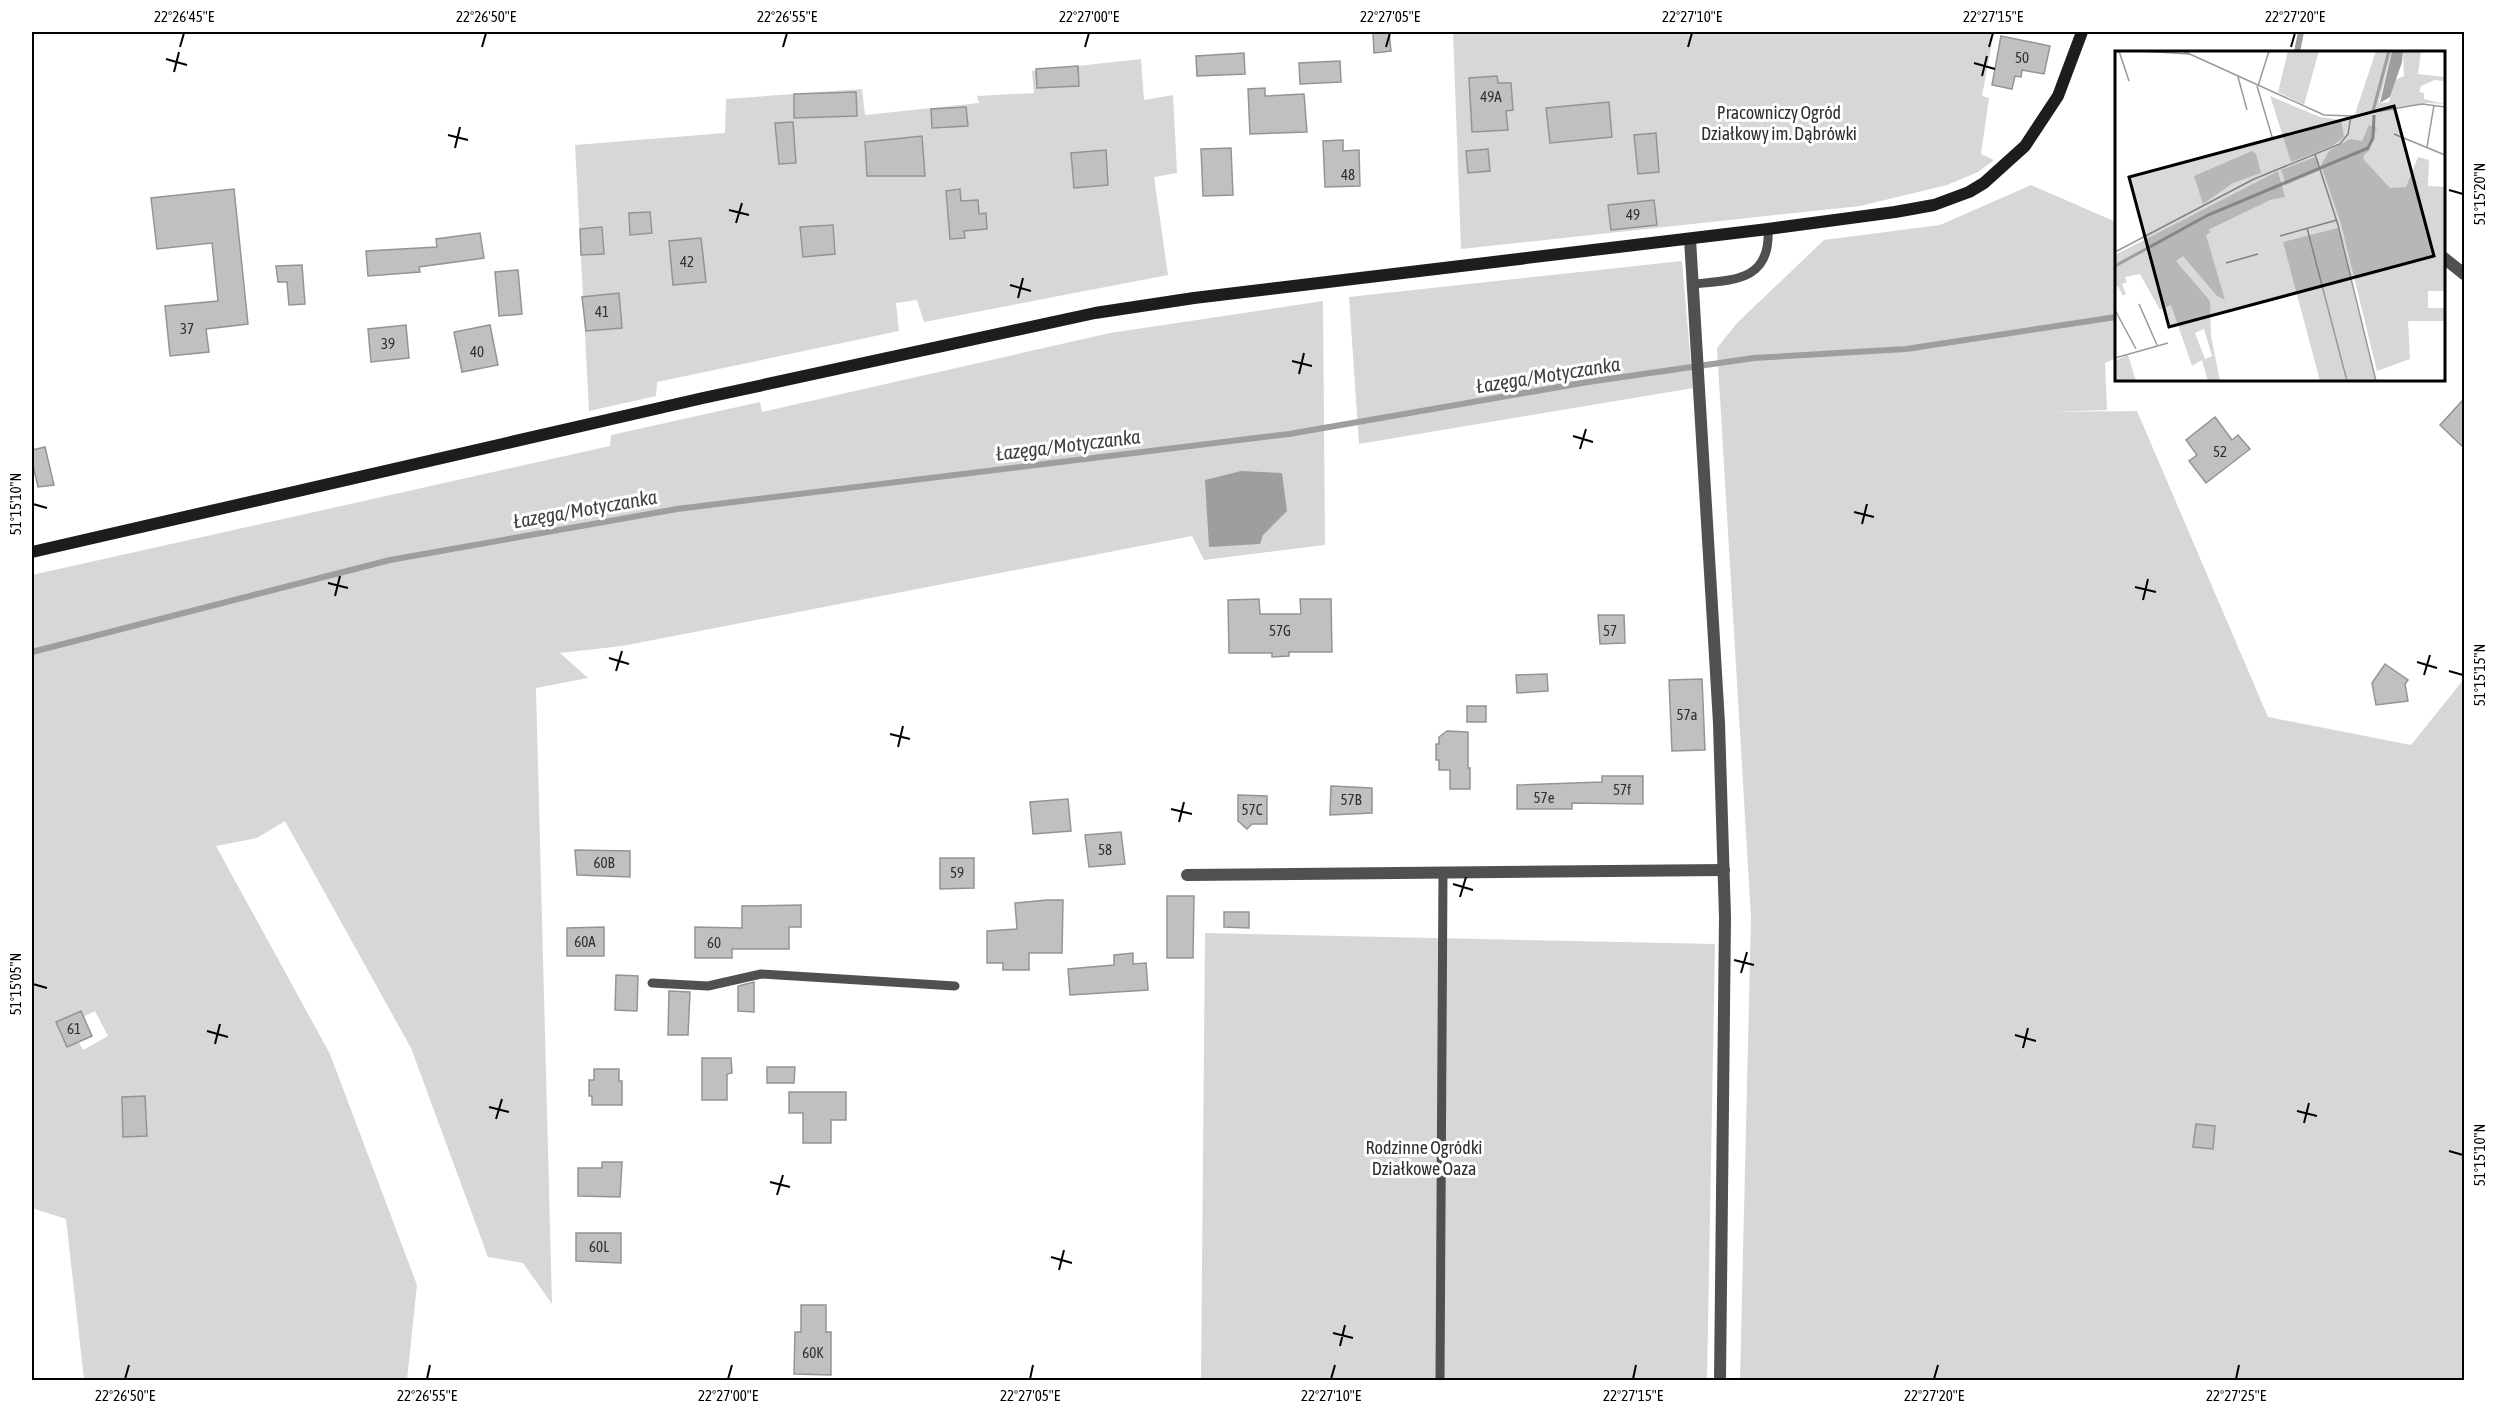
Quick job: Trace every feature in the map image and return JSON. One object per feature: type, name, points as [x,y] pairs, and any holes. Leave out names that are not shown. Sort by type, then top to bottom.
[{"type":"street","points":[[32,552],[703,398],[1095,313],[1194,298],[1690,239],[1919,208],[1948,200],[1984,183],[2017,155],[2042,122],[2064,82],[2082,32]]},
{"type":"street","points":[[1690,239],[1718,702],[1724,870],[1725,981],[1720,1380]]},
{"type":"street","points":[[2445,259],[2464,274]]},
{"type":"street","points":[[1187,875],[1724,870]]},
{"type":"lane","points":[[1694,285],[1735,280],[1755,270],[1764,260],[1769,246],[1768,229]]},
{"type":"lane","points":[[1440,1380],[1443,872]]},
{"type":"lane","points":[[652,982],[708,986],[760,974],[955,986]]},
{"type":"green space","name":"Pracowniczy Ogród Działkowy im. Dąbrówki","points":[[1453,32],[1994,32],[1982,96],[1989,98],[1981,154],[1994,160],[1978,172],[1947,185],[1860,206],[1461,249]]},
{"type":"green space","points":[[1141,59],[1144,100],[1173,95],[1177,173],[1154,177],[1168,275],[924,322],[917,300],[896,303],[899,331],[657,382],[656,396],[589,411],[575,145],[725,133],[726,99],[862,89],[865,115],[979,103],[977,96],[1034,93],[1032,71]]},
{"type":"green space","points":[[2031,185],[2115,222],[2115,358],[2105,363],[2107,410],[2053,412],[2137,411],[2268,717],[2411,745],[2464,679],[2464,1380],[1740,1380],[1751,917],[1717,348],[1737,323],[1824,240],[1940,225]]},
{"type":"green space","points":[[1682,261],[1693,388],[1359,444],[1349,297]]},
{"type":"green space","points":[[1323,301],[1325,545],[1204,560],[1192,536],[622,646],[560,653],[588,678],[536,688],[552,1304],[523,1263],[488,1257],[411,1048],[285,821],[257,838],[216,846],[330,1054],[417,1285],[407,1380],[84,1380],[66,1219],[32,1208],[32,575],[610,446],[611,435],[760,402],[762,412],[1110,333]],"holes":[[[95,1011],[108,1036],[83,1050],[69,1024]]]},
{"type":"green space","name":"Rodzinne Ogródki Działkowe Oaza","points":[[1205,933],[1715,944],[1707,1380],[1201,1380]]},
{"type":"shaded area","points":[[1241,471],[1282,473],[1287,511],[1263,535],[1260,544],[1209,547],[1205,480]]},
{"type":"building","points":[[1373,32],[1389,32],[1391,51],[1374,53]]},
{"type":"building","points":[[2001,36],[2050,46],[2044,74],[2022,70],[2021,77],[2015,76],[2012,89],[1992,85]]},
{"type":"building","points":[[1244,53],[1245,74],[1197,76],[1196,56]]},
{"type":"building","points":[[1340,61],[1341,82],[1300,84],[1299,63]]},
{"type":"building","points":[[1078,66],[1079,86],[1037,88],[1036,69]]},
{"type":"building","points":[[1497,76],[1498,83],[1511,83],[1513,110],[1506,111],[1508,130],[1472,132],[1469,78]]},
{"type":"building","points":[[1265,88],[1265,96],[1304,94],[1307,132],[1250,134],[1248,89]]},
{"type":"building","points":[[856,92],[857,116],[794,118],[794,94]]},
{"type":"building","points":[[1609,102],[1612,137],[1550,143],[1546,108]]},
{"type":"building","points":[[966,107],[968,126],[932,128],[931,109]]},
{"type":"building","points":[[793,122],[796,163],[779,164],[775,123]]},
{"type":"building","points":[[1656,133],[1659,172],[1638,174],[1634,135]]},
{"type":"building","points":[[922,136],[925,176],[867,176],[865,142]]},
{"type":"building","points":[[1343,140],[1343,151],[1359,150],[1360,186],[1325,187],[1323,141]]},
{"type":"building","points":[[1231,148],[1233,195],[1203,196],[1201,149]]},
{"type":"building","points":[[1488,149],[1490,171],[1468,173],[1466,151]]},
{"type":"building","points":[[1106,150],[1108,185],[1074,188],[1071,153]]},
{"type":"building","points":[[234,189],[248,324],[206,329],[209,352],[170,356],[165,306],[218,301],[212,243],[157,249],[151,198]]},
{"type":"building","points":[[960,189],[961,201],[978,200],[979,214],[986,213],[987,229],[964,231],[965,238],[950,239],[946,191]]},
{"type":"building","points":[[1654,200],[1657,225],[1611,230],[1608,205]]},
{"type":"building","points":[[650,212],[652,233],[630,235],[629,213]]},
{"type":"building","points":[[833,225],[835,254],[803,257],[800,227]]},
{"type":"building","points":[[602,227],[604,254],[581,255],[580,229]]},
{"type":"building","points":[[480,233],[484,258],[419,267],[420,272],[368,276],[366,251],[437,247],[436,239]]},
{"type":"building","points":[[701,238],[706,282],[673,285],[669,241]]},
{"type":"building","points":[[302,265],[305,304],[289,305],[287,282],[278,282],[276,266]]},
{"type":"building","points":[[518,270],[522,314],[499,316],[495,272]]},
{"type":"building","points":[[619,293],[622,328],[586,331],[582,297]]},
{"type":"building","points":[[406,325],[409,358],[371,362],[368,329]]},
{"type":"building","points":[[490,325],[498,365],[462,372],[454,332]]},
{"type":"building","points":[[2464,399],[2464,448],[2440,425]]},
{"type":"building","points":[[2215,417],[2232,440],[2238,435],[2250,449],[2206,483],[2189,461],[2197,455],[2186,440]]},
{"type":"building","points":[[45,447],[54,485],[38,487],[32,450]]},
{"type":"building","points":[[1259,599],[1260,614],[1301,614],[1300,599],[1331,599],[1332,652],[1289,652],[1289,656],[1272,657],[1272,653],[1229,653],[1228,600]]},
{"type":"building","points":[[1598,615],[1624,615],[1625,643],[1600,644]]},
{"type":"building","points":[[2385,664],[2408,680],[2405,684],[2408,701],[2376,705],[2372,683]]},
{"type":"building","points":[[1547,674],[1548,691],[1517,693],[1516,675]]},
{"type":"building","points":[[1702,679],[1705,750],[1672,751],[1669,680]]},
{"type":"building","points":[[1467,706],[1486,706],[1486,722],[1467,722]]},
{"type":"building","points":[[1447,731],[1468,732],[1470,789],[1450,789],[1450,770],[1439,770],[1439,760],[1436,760],[1436,744],[1439,744],[1439,737]]},
{"type":"building","points":[[1602,776],[1643,776],[1643,804],[1572,803],[1572,809],[1517,809],[1517,785],[1602,782]]},
{"type":"building","points":[[1331,786],[1372,788],[1372,813],[1330,815]]},
{"type":"building","points":[[1238,795],[1267,796],[1267,824],[1252,824],[1247,829],[1238,821]]},
{"type":"building","points":[[1068,799],[1071,831],[1033,834],[1030,802]]},
{"type":"building","points":[[1121,832],[1125,864],[1089,867],[1085,835]]},
{"type":"building","points":[[575,850],[630,851],[630,877],[577,875]]},
{"type":"building","points":[[940,858],[974,858],[974,888],[940,889]]},
{"type":"building","points":[[1167,896],[1194,896],[1193,958],[1167,958]]},
{"type":"building","points":[[1063,900],[1062,953],[1029,953],[1029,970],[1003,970],[1003,963],[987,963],[987,931],[1017,929],[1015,903]]},
{"type":"building","points":[[801,905],[801,927],[789,927],[789,949],[732,949],[732,958],[695,958],[695,927],[742,928],[742,906]]},
{"type":"building","points":[[1224,912],[1249,912],[1249,928],[1224,927]]},
{"type":"building","points":[[604,927],[604,956],[567,956],[567,928]]},
{"type":"building","points":[[1133,953],[1133,964],[1146,963],[1148,990],[1070,995],[1068,969],[1114,965],[1114,955]]},
{"type":"building","points":[[616,975],[638,976],[637,1011],[615,1010]]},
{"type":"building","points":[[754,982],[754,1012],[738,1011],[738,986]]},
{"type":"building","points":[[669,991],[690,992],[688,1035],[668,1035]]},
{"type":"building","points":[[81,1011],[92,1036],[67,1047],[56,1022]]},
{"type":"building","points":[[702,1058],[731,1058],[732,1073],[727,1074],[727,1100],[702,1100]]},
{"type":"building","points":[[767,1067],[795,1067],[794,1083],[767,1083]]},
{"type":"building","points":[[594,1069],[619,1069],[619,1081],[622,1081],[622,1105],[592,1105],[592,1096],[589,1096],[589,1080],[594,1080]]},
{"type":"building","points":[[789,1092],[846,1092],[846,1120],[831,1120],[831,1143],[803,1143],[803,1113],[789,1113]]},
{"type":"building","points":[[145,1096],[147,1136],[123,1137],[122,1097]]},
{"type":"building","points":[[2196,1124],[2215,1126],[2213,1149],[2193,1147]]},
{"type":"building","points":[[602,1162],[622,1162],[620,1197],[578,1196],[578,1168],[602,1168]]},
{"type":"building","points":[[576,1233],[621,1233],[621,1263],[576,1261]]},
{"type":"building","points":[[801,1305],[826,1305],[826,1332],[831,1332],[831,1375],[794,1374],[795,1332],[801,1332]]},
{"type":"waterway","name":"Łazęga/Motyczanka","points":[[2297,51],[2301,32]]},
{"type":"waterway","name":"Łazęga/Motyczanka","points":[[32,652],[390,560],[677,509],[1289,434],[1588,382],[1754,358],[1906,349],[2115,317]]}]
